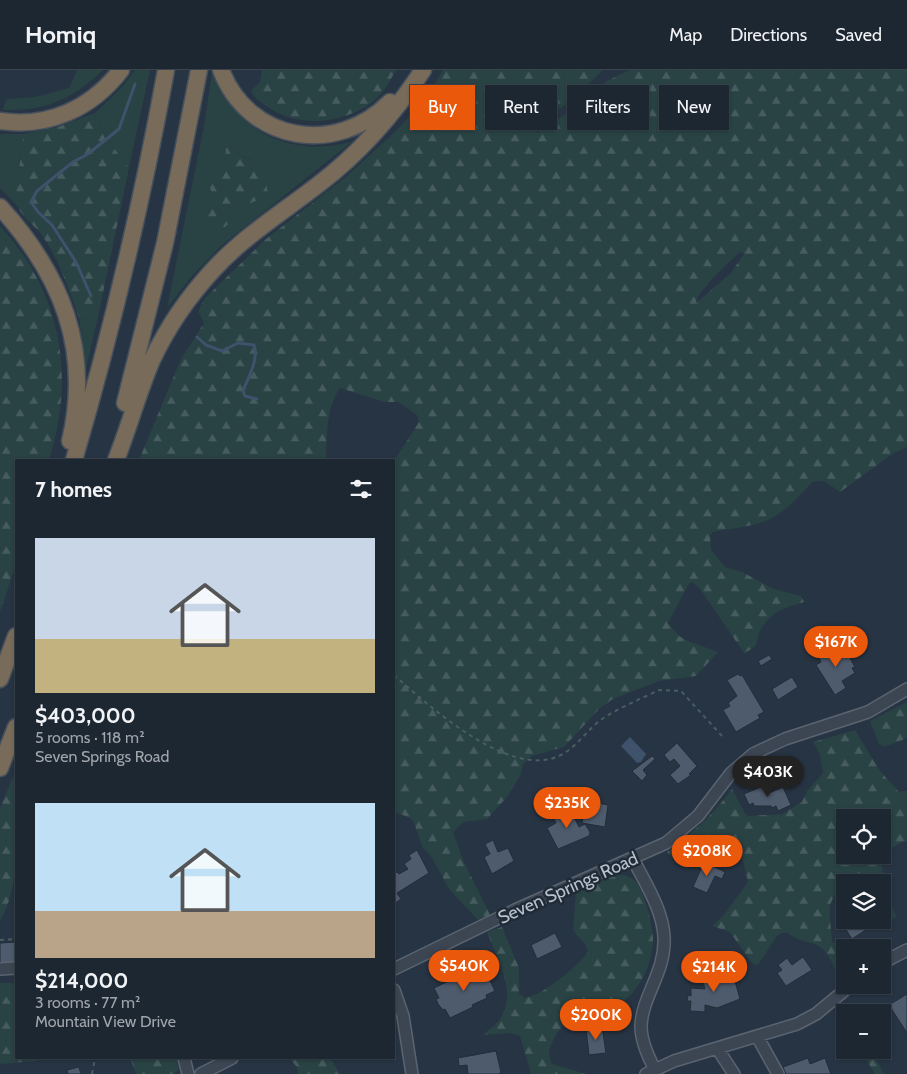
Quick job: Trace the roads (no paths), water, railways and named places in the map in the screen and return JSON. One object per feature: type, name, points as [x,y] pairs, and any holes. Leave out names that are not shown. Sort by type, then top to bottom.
[{"type":"highway","points":[[0,121],[33,122],[75,110],[101,92],[121,70]]},
{"type":"highway","points":[[74,459],[120,292],[146,180],[166,70]]},
{"type":"highway","points":[[109,459],[157,280],[181,169],[199,70]]},
{"type":"highway","points":[[221,70],[234,95],[259,119],[281,130],[316,136],[348,130],[371,119],[390,102],[413,70]]},
{"type":"highway","points":[[116,459],[153,358],[190,297],[214,269],[240,245],[320,184],[358,152],[387,120],[423,70]]},
{"type":"highway","points":[[0,207],[42,260],[62,300],[70,328],[75,356],[76,397],[74,423],[65,459]]},
{"type":"highway","points":[[0,679],[15,639]]},
{"type":"highway","points":[[0,768],[15,730]]},
{"type":"street","name":"Seven Springs Road","points":[[395,969],[515,910],[634,859],[666,843],[688,826],[714,797],[731,774],[753,754],[785,739],[859,716],[907,689]]},
{"type":"street","points":[[634,859],[656,906],[664,932],[663,962],[641,1024],[650,1072],[717,1048],[806,1020],[839,994]]},
{"type":"street","points":[[891,958],[907,950]]},
{"type":"street","points":[[0,969],[15,968]]},
{"type":"street","points":[[395,993],[402,1016],[412,1074]]},
{"type":"street","points":[[757,1036],[778,1074]]},
{"type":"street","points":[[717,1048],[734,1074]]},
{"type":"street","points":[[184,1059],[188,1074]]},
{"type":"street","points":[[201,1074],[230,1059]]},
{"type":"water","points":[[630,737],[646,754],[641,762],[637,763],[621,746]]},
{"type":"waterway","points":[[91,296],[76,262],[52,225],[38,212],[31,202],[37,191],[119,129],[135,84]]},
{"type":"waterway","points":[[197,337],[206,345],[222,351],[238,343],[254,345],[254,362],[243,391],[245,396],[257,399]]}]
